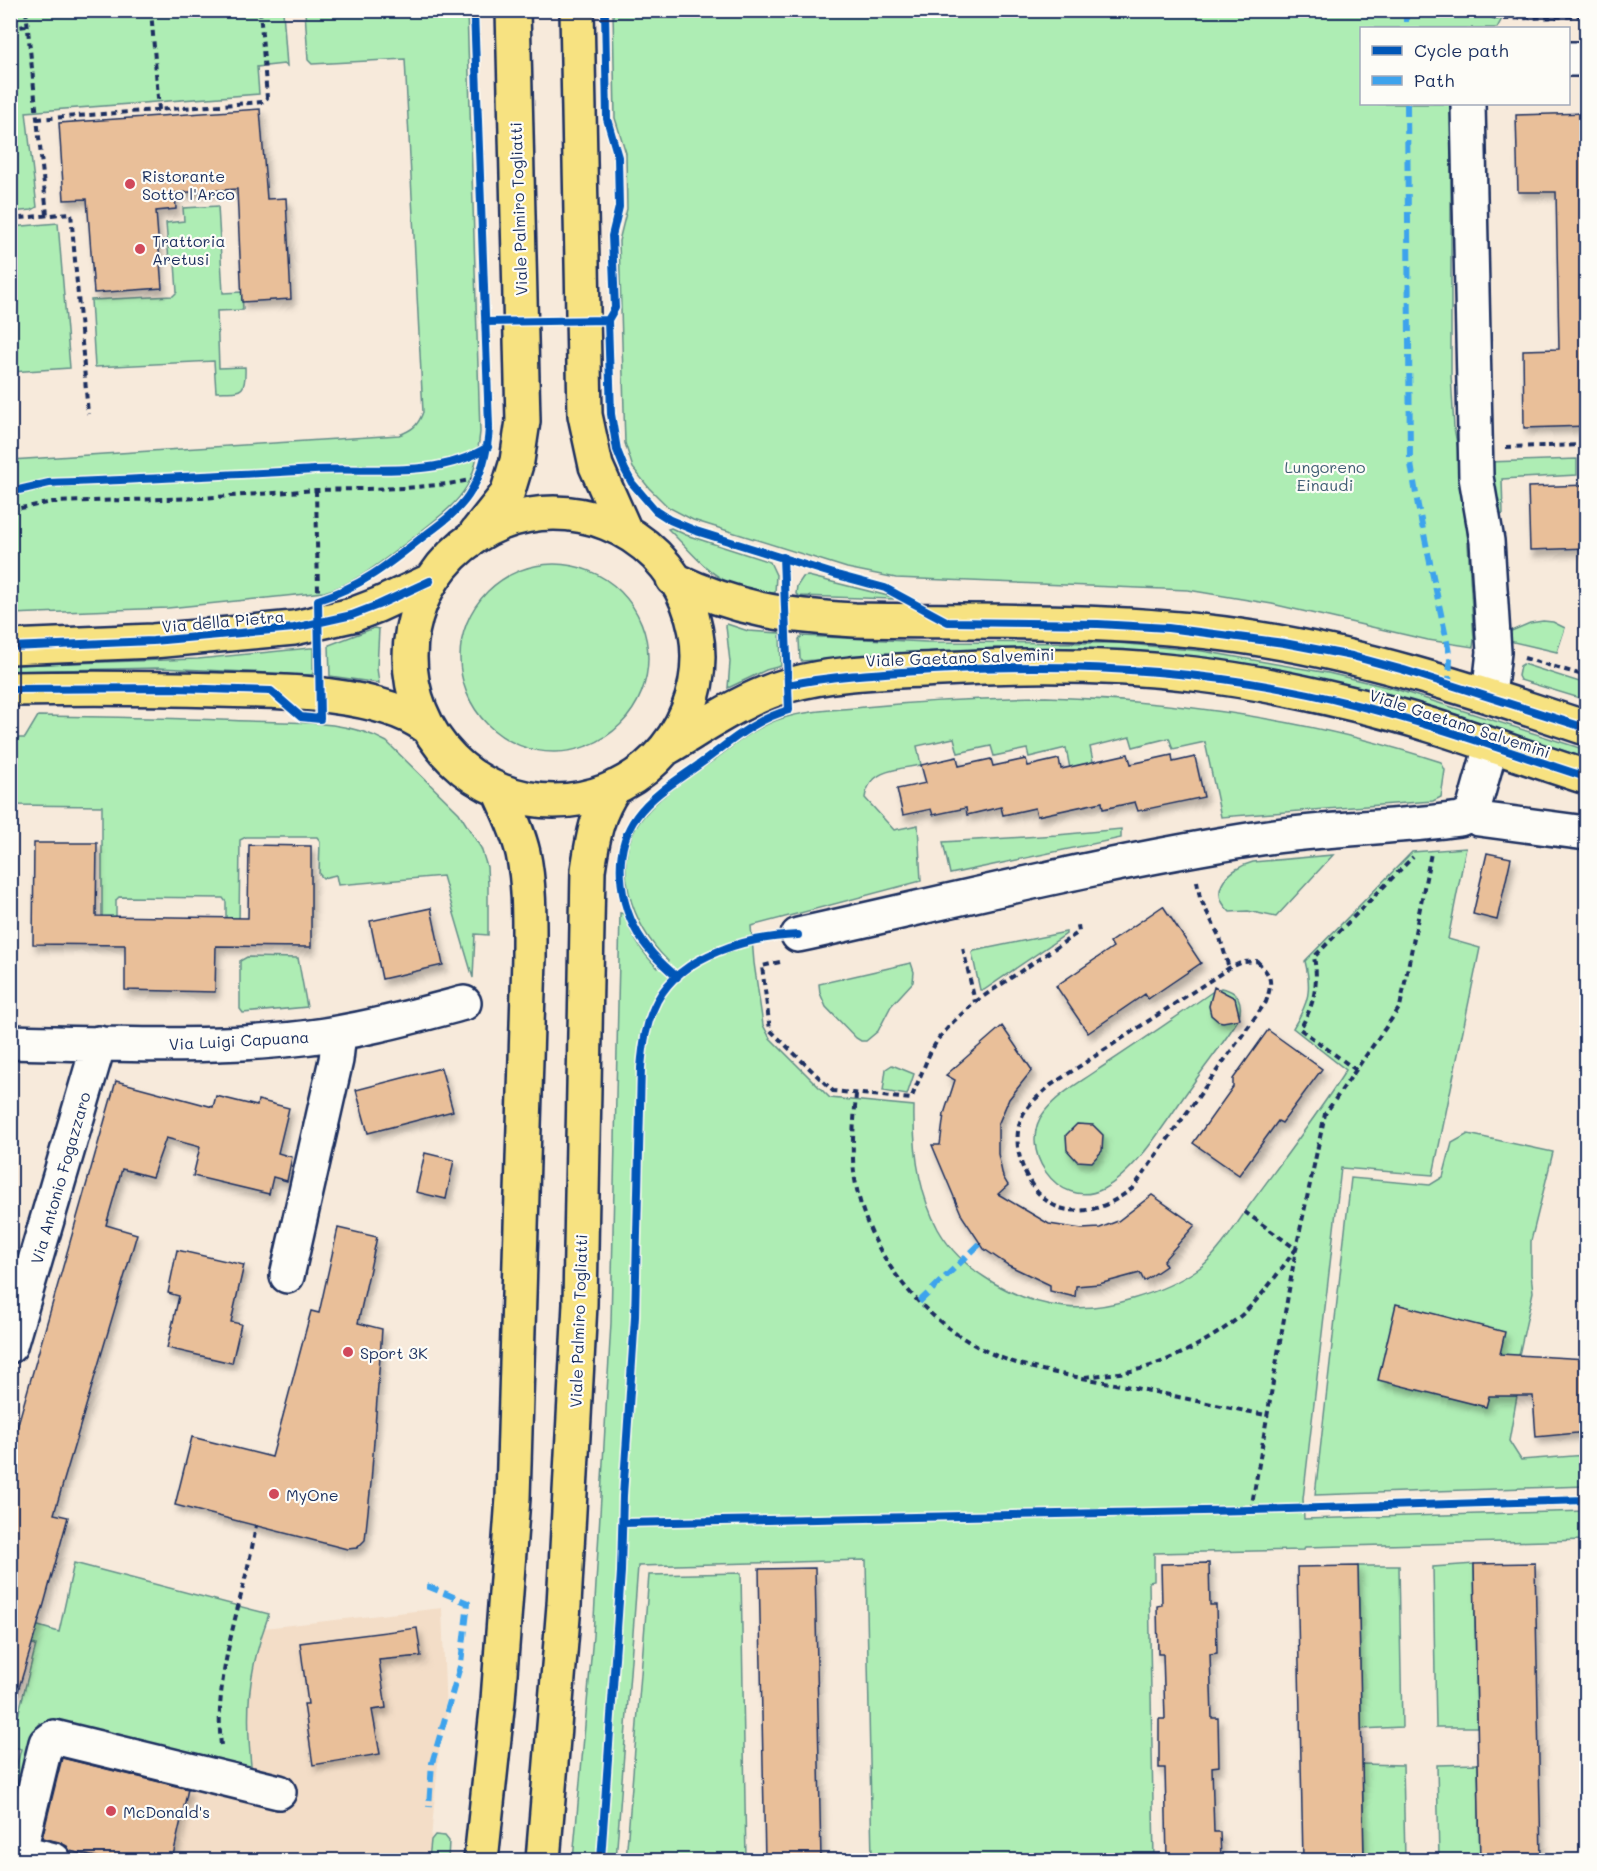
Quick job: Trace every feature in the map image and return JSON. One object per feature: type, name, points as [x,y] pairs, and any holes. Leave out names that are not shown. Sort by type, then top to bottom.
[{"type":"main road","name":"Viale Palmiro Togliatti","points":[[471,538],[507,494],[518,461],[523,421],[513,10]]},
{"type":"main road","points":[[577,10],[585,415],[596,466],[625,531]]},
{"type":"main road","points":[[547,513],[588,516],[625,531],[644,544],[662,562],[687,602],[695,627],[698,666],[690,704],[681,725],[667,748],[653,763],[615,787],[592,797],[566,801],[536,800],[499,791],[481,782],[459,766],[443,750],[427,727],[416,698],[411,673],[410,647],[414,621],[430,581],[452,555],[471,538],[507,520],[547,513]]},
{"type":"main road","name":"Viale Gaetano Salvemini","points":[[674,579],[740,606],[815,618],[1098,624],[1168,628],[1239,636],[1352,656],[1489,696],[1587,728]]},
{"type":"main road","name":"Via della Pietra","points":[[10,647],[153,641],[294,628],[352,615],[430,581]]},
{"type":"main road","name":"Viale Gaetano Salvemini","points":[[667,748],[752,698],[788,685],[814,679],[858,674],[1003,666],[1116,668],[1196,674],[1350,703],[1422,722],[1587,777]]},
{"type":"main road","points":[[10,689],[175,688],[320,695],[398,711],[411,716],[427,727]]},
{"type":"main road","name":"Viale Palmiro Togliatti","points":[[543,1860],[564,1605],[580,1304],[588,870],[597,821],[603,804],[615,787]]},
{"type":"main road","points":[[481,1860],[498,1700],[513,1498],[529,957],[528,904],[523,853],[499,791]]},
{"type":"street","points":[[1570,59],[1587,59]]},
{"type":"street","points":[[1468,105],[1478,495],[1487,542],[1494,651],[1489,696]]},
{"type":"street","points":[[789,936],[1191,850],[1301,833],[1460,819],[1469,815],[1474,807],[1491,746]]},
{"type":"street","points":[[1469,815],[1479,819],[1587,833]]},
{"type":"street","name":"Via Luigi Capuana","points":[[10,1042],[231,1043],[302,1038],[339,1033],[464,1004]]},
{"type":"street","points":[[287,1276],[336,1060],[339,1033]]},
{"type":"street","name":"Via Antonio Fogazzaro","points":[[10,1346],[99,1043]]},
{"type":"street","points":[[54,1860],[26,1853],[22,1842],[46,1743],[54,1737],[279,1792]]},
{"type":"path","points":[[26,10],[47,215]]},
{"type":"path","points":[[151,10],[159,110]]},
{"type":"path","points":[[37,119],[262,102],[267,98],[260,10]]},
{"type":"path","points":[[1485,10],[1493,17],[1502,19],[1587,16]]},
{"type":"path","points":[[10,28],[27,26]]},
{"type":"path","points":[[10,219],[70,213],[88,414]]},
{"type":"path","points":[[1476,448],[1587,446]]},
{"type":"path","points":[[10,510],[52,502],[202,498],[316,490],[405,488],[448,484],[479,474]]},
{"type":"path","points":[[471,491],[479,474]]},
{"type":"path","points":[[316,490],[321,599]]},
{"type":"path","points":[[1520,657],[1587,676]]},
{"type":"path","points":[[1251,1510],[1296,1249],[1324,1114],[1400,1007],[1432,843]]},
{"type":"path","points":[[1191,850],[1200,898],[1220,938],[1229,968]]},
{"type":"path","points":[[1356,1070],[1300,1029],[1309,1013],[1316,991],[1314,957],[1420,850]]},
{"type":"path","points":[[789,936],[785,961],[762,966],[770,1030],[833,1091],[911,1099],[929,1055],[938,1039],[954,1021],[975,1002],[1079,932],[1078,925]]},
{"type":"path","points":[[963,948],[975,1002]]},
{"type":"path","points":[[1257,961],[1270,975],[1271,986],[1266,1002],[1154,1161],[1133,1188],[1110,1204],[1090,1210],[1067,1210],[1052,1204],[1035,1189],[1023,1171],[1017,1149],[1018,1129],[1024,1113],[1035,1098],[1051,1085],[1229,968],[1243,962],[1257,961]]},
{"type":"path","points":[[856,1094],[853,1130],[856,1184],[870,1225],[879,1247],[896,1274],[936,1319],[987,1352],[1028,1367],[1266,1415]]},
{"type":"path","points":[[1245,1212],[1296,1249]]},
{"type":"path","points":[[1082,1378],[1126,1372],[1152,1365],[1196,1346],[1238,1318],[1269,1285],[1296,1249]]},
{"type":"path","points":[[1239,1510],[1263,1509]]},
{"type":"path","points":[[222,1777],[224,1763],[220,1736],[224,1671],[256,1525]]},
{"type":"shaded area","points":[[442,1608],[446,1716],[441,1731],[429,1860],[11,1860],[11,1841],[39,1723],[251,1775],[247,1732],[248,1700],[252,1671],[264,1628]]},
{"type":"green space","points":[[11,10],[283,11],[287,66],[284,64],[257,67],[259,94],[26,112],[37,207],[32,210],[11,212]]},
{"type":"green space","points":[[305,11],[467,11],[480,432],[470,480],[450,508],[393,553],[360,576],[324,592],[168,608],[11,614],[11,460],[399,435],[414,427],[421,417],[423,412],[405,59],[312,64],[308,60]]},
{"type":"green space","name":"Lungoreno Einaudi","points":[[613,11],[1575,11],[1505,13],[1498,27],[1360,27],[1360,105],[1451,105],[1451,375],[1454,428],[1464,480],[1473,647],[1428,640],[1272,604],[1188,590],[896,578],[847,568],[693,520],[668,507],[633,468],[625,443],[619,241],[627,209],[626,153],[615,118]]},
{"type":"green space","points":[[218,206],[223,293],[242,292],[243,310],[217,311],[219,368],[245,367],[243,387],[236,391],[216,392],[214,361],[95,367],[91,300],[173,296],[177,292],[175,263],[169,261],[166,223],[184,221],[183,208]]},
{"type":"green space","points":[[58,223],[70,368],[11,372],[11,227]]},
{"type":"green space","points":[[1577,459],[1577,475],[1502,479],[1503,514],[1498,512],[1487,462]]},
{"type":"green space","points":[[671,528],[770,562],[776,575],[775,593],[739,587],[714,574],[668,529]]},
{"type":"green space","points":[[545,564],[563,564],[590,571],[621,591],[641,622],[648,658],[641,694],[621,725],[590,745],[563,752],[545,752],[510,741],[494,731],[481,718],[464,685],[460,667],[460,649],[471,614],[481,598],[494,585],[527,568]]},
{"type":"green space","points":[[808,576],[893,599],[799,596],[796,594],[797,586],[803,577]]},
{"type":"green space","points":[[1553,622],[1565,628],[1557,652],[1509,641],[1509,632],[1530,623]]},
{"type":"green space","points":[[727,624],[748,631],[780,633],[781,666],[766,670],[728,688],[730,662]]},
{"type":"green space","points":[[374,628],[379,629],[377,668],[379,683],[330,676],[329,645]]},
{"type":"green space","points":[[802,636],[927,642],[1117,643],[1202,651],[1328,673],[1395,689],[1586,750],[1586,758],[1392,695],[1258,667],[1201,658],[1117,651],[995,648],[802,661],[799,639]]},
{"type":"green space","points":[[313,648],[313,674],[311,675],[159,668],[11,671],[11,665],[198,659]]},
{"type":"green space","points":[[1523,664],[1586,684],[1586,700],[1520,680],[1518,676],[1520,666]]},
{"type":"green space","points":[[1046,697],[1146,703],[1246,715],[1393,747],[1441,762],[1445,770],[1441,797],[1433,801],[1221,817],[1205,742],[1173,749],[1169,738],[1133,747],[1130,737],[1090,747],[1101,800],[1077,805],[1066,748],[1029,757],[1027,749],[994,756],[991,746],[958,753],[954,738],[917,746],[921,765],[886,772],[878,776],[872,781],[865,798],[894,830],[918,825],[921,881],[751,926],[763,1025],[770,1038],[830,1098],[914,1106],[918,1169],[931,1215],[948,1244],[976,1271],[1010,1291],[1047,1304],[1081,1308],[1116,1303],[1169,1285],[1198,1269],[1212,1257],[1311,1122],[1346,1070],[1293,1028],[1303,1011],[1308,996],[1305,961],[1412,852],[1466,848],[1448,939],[1480,948],[1433,1175],[1341,1168],[1303,1499],[1304,1519],[1586,1511],[1586,1540],[1154,1553],[1154,1581],[1149,1582],[1154,1860],[872,1860],[866,1560],[638,1566],[616,1860],[573,1860],[593,1636],[611,1323],[620,913],[624,914],[638,943],[658,968],[668,961],[644,930],[629,892],[626,873],[627,853],[633,834],[650,809],[674,788],[754,731],[783,718],[813,712],[910,703]]},
{"type":"green space","points":[[38,716],[301,722],[354,729],[387,742],[459,813],[481,848],[487,867],[488,935],[475,934],[473,978],[443,876],[338,885],[336,875],[323,878],[319,874],[320,841],[317,837],[246,837],[240,840],[239,929],[226,929],[226,902],[223,898],[119,897],[116,900],[116,925],[102,925],[102,806],[11,805],[11,738],[25,738]]},
{"type":"green space","points":[[1121,829],[1121,838],[950,874],[943,842],[1057,835]]},
{"type":"green space","points":[[1333,855],[1276,917],[1248,911],[1230,912],[1223,904],[1220,896],[1224,881],[1236,869],[1244,865],[1253,862]]},
{"type":"green space","points":[[1066,932],[984,990],[980,990],[972,953],[974,951]]},
{"type":"green space","points":[[247,957],[298,958],[307,1007],[243,1013],[240,1009],[240,961]]},
{"type":"green space","points":[[911,963],[914,972],[913,982],[891,1006],[878,1031],[866,1041],[856,1038],[826,1007],[820,993],[819,984]]},
{"type":"green space","points":[[1221,988],[1227,989],[1238,998],[1239,1018],[1163,1128],[1140,1157],[1116,1181],[1103,1189],[1086,1194],[1071,1192],[1057,1184],[1046,1172],[1038,1158],[1035,1142],[1037,1126],[1045,1111],[1070,1088]]},
{"type":"green space","points":[[892,1065],[914,1074],[907,1095],[883,1091],[886,1069]]},
{"type":"green space","points":[[1468,1134],[1553,1152],[1531,1241],[1533,1292],[1519,1355],[1517,1396],[1509,1441],[1521,1460],[1586,1455],[1586,1486],[1315,1495],[1351,1178],[1430,1185],[1443,1177],[1452,1143]]},
{"type":"green space","points":[[74,1563],[269,1614],[256,1655],[250,1693],[249,1732],[252,1775],[39,1723],[11,1841],[11,1787],[21,1749],[11,1746],[11,1726],[15,1727],[36,1645],[11,1637],[11,1618],[59,1632]]},
{"type":"green space","points":[[1474,1564],[1477,1727],[1436,1727],[1433,1567]]},
{"type":"green space","points":[[1358,1566],[1399,1566],[1402,1727],[1361,1729]]},
{"type":"green space","points":[[741,1573],[746,1860],[626,1860],[649,1575]]},
{"type":"green space","points":[[1362,1764],[1403,1765],[1405,1860],[1364,1860]]},
{"type":"green space","points":[[1478,1764],[1480,1860],[1439,1860],[1437,1765]]},
{"type":"green space","points":[[435,1835],[445,1836],[449,1841],[448,1860],[429,1860],[431,1840]]},
{"type":"building","points":[[260,109],[267,199],[286,198],[291,299],[242,302],[237,189],[175,193],[176,209],[156,211],[162,288],[94,293],[87,199],[64,200],[59,123]]},
{"type":"building","points":[[1587,113],[1587,426],[1524,428],[1523,350],[1559,349],[1556,192],[1518,192],[1516,115]]},
{"type":"building","points":[[1587,485],[1587,548],[1530,550],[1528,487]]},
{"type":"building","points":[[1128,754],[1131,764],[1172,755],[1173,762],[1195,757],[1204,797],[1138,811],[1135,802],[1103,809],[1102,802],[1037,816],[1035,808],[1003,815],[1001,807],[967,815],[966,808],[933,815],[931,809],[903,815],[897,789],[926,783],[921,765],[957,757],[959,766],[991,759],[993,766],[1026,759],[1028,766],[1059,759],[1061,769]]},
{"type":"building","points":[[34,843],[97,843],[96,916],[248,918],[249,845],[311,846],[311,947],[216,946],[215,992],[125,990],[125,945],[33,944]]},
{"type":"building","points":[[1487,853],[1511,858],[1497,920],[1473,914]]},
{"type":"building","points":[[1163,906],[1201,963],[1148,999],[1145,994],[1088,1033],[1056,986],[1113,947],[1110,942]]},
{"type":"building","points":[[431,908],[443,965],[382,979],[370,921]]},
{"type":"building","points":[[1214,987],[1235,998],[1240,1019],[1223,1022],[1211,1015],[1209,1006]]},
{"type":"building","points":[[1002,1026],[1032,1070],[1009,1099],[998,1125],[998,1154],[1003,1177],[1008,1185],[998,1194],[1049,1224],[1082,1229],[1100,1228],[1118,1221],[1152,1195],[1195,1225],[1163,1261],[1166,1266],[1144,1281],[1140,1273],[1099,1284],[1076,1286],[1075,1297],[1050,1291],[1050,1285],[1008,1265],[984,1249],[962,1216],[932,1145],[940,1145],[944,1114],[955,1080],[946,1075]]},
{"type":"building","points":[[1268,1030],[1322,1069],[1282,1123],[1278,1121],[1239,1175],[1193,1143],[1233,1087],[1233,1079]]},
{"type":"building","points":[[441,1068],[453,1111],[368,1133],[356,1090]]},
{"type":"building","points":[[116,1081],[213,1107],[216,1096],[257,1106],[258,1100],[289,1108],[278,1153],[292,1157],[287,1181],[273,1177],[269,1194],[193,1176],[200,1147],[166,1138],[152,1177],[122,1169],[106,1225],[137,1234],[54,1514],[68,1517],[44,1604],[18,1691],[10,1690],[10,1452]]},
{"type":"building","points":[[1077,1124],[1093,1125],[1103,1135],[1102,1151],[1092,1162],[1077,1161],[1067,1150],[1066,1135]]},
{"type":"building","points":[[425,1153],[454,1160],[446,1199],[416,1192]]},
{"type":"building","points":[[338,1228],[377,1237],[358,1323],[382,1329],[365,1540],[357,1548],[347,1549],[175,1505],[192,1437],[272,1457],[311,1311],[319,1313]]},
{"type":"building","points":[[177,1250],[244,1265],[231,1322],[241,1324],[232,1363],[167,1348],[179,1296],[168,1293]]},
{"type":"building","points":[[1396,1304],[1505,1332],[1500,1354],[1587,1359],[1587,1432],[1536,1437],[1533,1396],[1489,1396],[1486,1407],[1378,1380]]},
{"type":"building","points":[[1209,1563],[1210,1605],[1216,1605],[1217,1653],[1210,1654],[1212,1718],[1218,1718],[1219,1766],[1212,1767],[1214,1832],[1220,1832],[1221,1860],[1167,1860],[1165,1768],[1159,1768],[1159,1719],[1165,1719],[1163,1654],[1158,1654],[1157,1606],[1162,1605],[1161,1564]]},
{"type":"building","points":[[1535,1563],[1541,1860],[1480,1860],[1474,1564]]},
{"type":"building","points":[[1358,1566],[1364,1860],[1303,1860],[1297,1567]]},
{"type":"building","points":[[815,1568],[821,1860],[765,1860],[759,1569]]},
{"type":"building","points":[[417,1628],[421,1656],[379,1660],[386,1708],[372,1710],[380,1754],[313,1765],[304,1704],[308,1704],[300,1643]]},
{"type":"building","name":"McDonald's","points":[[62,1758],[188,1789],[172,1860],[109,1860],[70,1851],[67,1846],[59,1842],[42,1838]]},
{"type":"marked path","points":[[1406,10],[1406,27]]},
{"type":"marked path","points":[[1407,105],[1410,458],[1450,659],[1449,683]]},
{"type":"marked path","points":[[919,1302],[984,1240]]},
{"type":"marked path","points":[[427,1586],[468,1603],[461,1663],[432,1763],[429,1807]]},
{"type":"cycle path","points":[[10,689],[175,688],[271,691],[301,717],[320,719],[318,600],[374,574],[448,517],[464,502],[473,488],[486,454],[489,426],[474,10]]},
{"type":"cycle path","points":[[605,10],[607,119],[618,157],[619,207],[612,236],[615,308],[608,320],[611,414],[617,450],[625,470],[632,483],[656,511],[696,531],[885,588],[948,622],[1098,624],[1168,628],[1284,643],[1352,656],[1404,670],[1586,728]]},
{"type":"cycle path","points":[[485,322],[608,320]]},
{"type":"cycle path","points":[[10,492],[49,483],[314,470],[426,468],[468,457],[488,447]]},
{"type":"cycle path","points":[[677,977],[651,952],[638,934],[631,918],[622,884],[623,848],[628,831],[637,816],[660,793],[744,731],[789,710],[783,557]]},
{"type":"cycle path","points":[[10,647],[153,641],[294,628],[352,615],[430,581]]},
{"type":"cycle path","points":[[788,685],[860,675],[986,668],[1091,668],[1196,676],[1300,692],[1352,704],[1441,729],[1586,777]]},
{"type":"cycle path","points":[[601,1860],[621,1572],[623,1496],[635,1317],[641,1068],[646,1034],[657,1001],[668,985],[683,971],[718,951],[738,944],[779,936],[798,935]]},
{"type":"cycle path","points":[[623,1523],[1251,1510],[1586,1500]]},
{"type":"place","name":"Ristorante Sotto l'Arco","points":[[130,184]]},
{"type":"place","name":"Trattoria Aretusi","points":[[140,249]]},
{"type":"place","name":"Sport 3K","points":[[348,1352]]},
{"type":"place","name":"MyOne","points":[[274,1494]]},
{"type":"place","name":"McDonald's","points":[[111,1811]]}]
